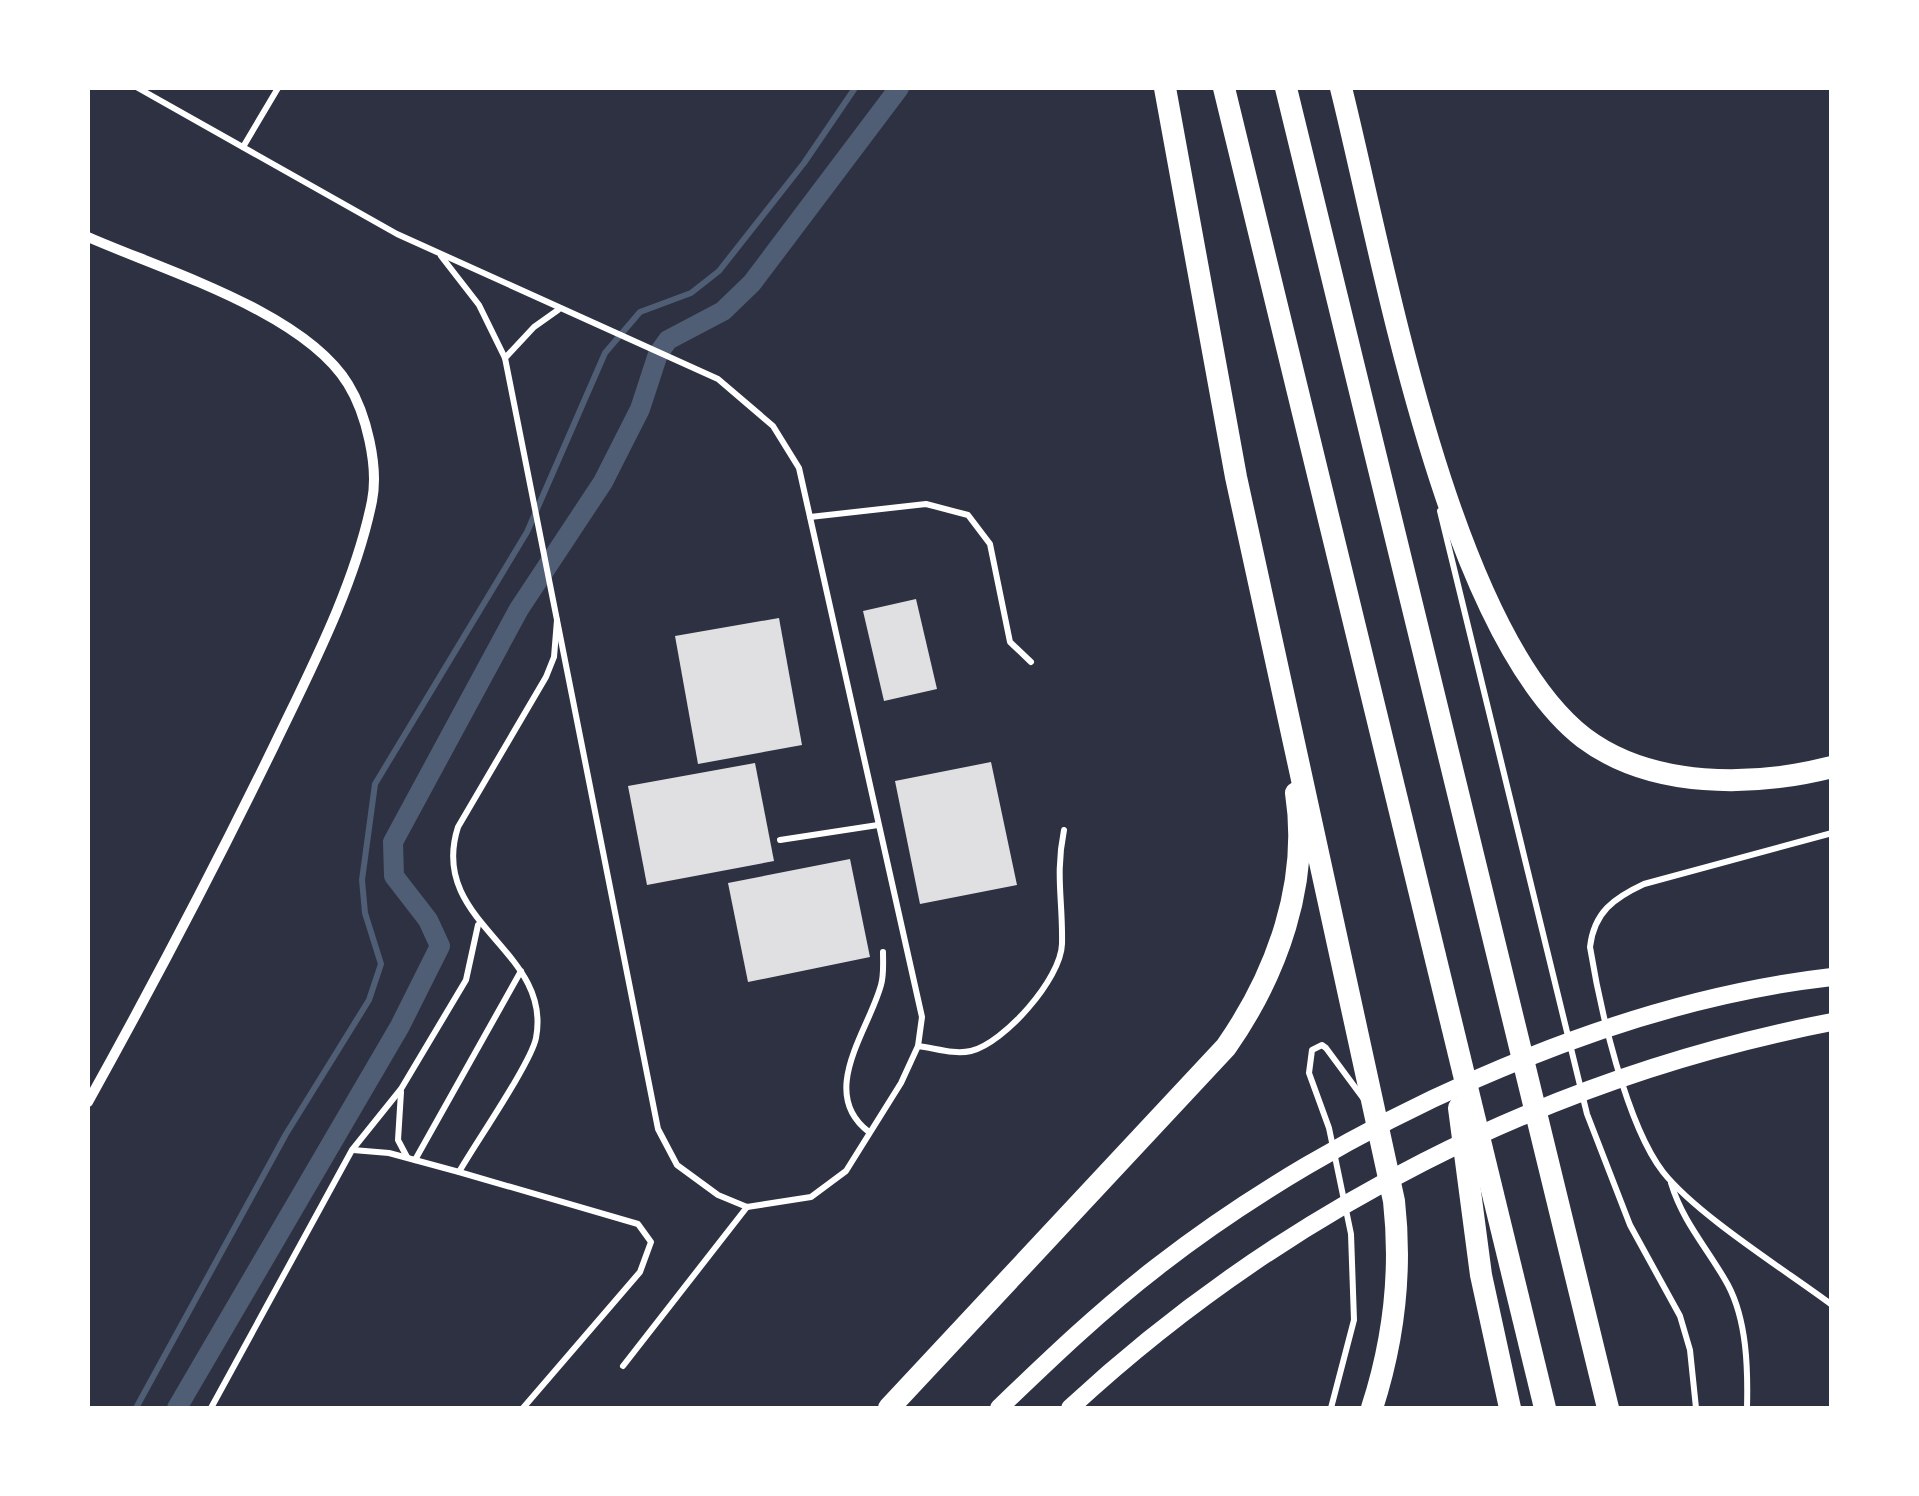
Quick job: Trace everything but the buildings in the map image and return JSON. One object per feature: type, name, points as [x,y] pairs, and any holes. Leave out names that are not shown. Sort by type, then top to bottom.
[{"type":"highway","points":[[1165,88],[1277,671],[1394,1200],[1400,1264],[1390,1341],[1372,1408]]},
{"type":"highway","points":[[1224,88],[1545,1408]]},
{"type":"highway","points":[[1286,88],[1608,1408]]},
{"type":"highway","points":[[1341,88],[1416,394],[1453,515],[1510,642],[1548,702],[1584,737],[1624,762],[1724,781],[1832,768]]},
{"type":"highway","points":[[890,1408],[1226,1047],[1252,1009],[1269,976],[1300,856],[1298,806],[1277,671]]},
{"type":"highway","points":[[1451,1025],[1481,1274],[1510,1408]]},
{"type":"main road","points":[[1000,1408],[1054,1355],[1157,1266],[1241,1207],[1311,1166],[1445,1095],[1520,1062],[1832,963]]},
{"type":"main road","points":[[1768,984],[1832,977]]},
{"type":"main road","points":[[1070,1408],[1197,1306],[1325,1216],[1412,1166],[1527,1111],[1722,1046],[1832,1024]]},
{"type":"street","points":[[88,236],[251,306],[321,351],[347,383],[362,415],[373,497],[353,564],[292,709],[184,930],[88,1102]]},
{"type":"lane","points":[[138,88],[397,234],[438,251],[560,310],[700,369],[745,398],[773,426],[799,468],[922,1017],[918,1046],[901,1083],[846,1171],[811,1196],[747,1208],[718,1195],[677,1165],[658,1129],[505,358],[479,305],[438,251]]},
{"type":"lane","points":[[243,147],[278,88]]},
{"type":"lane","points":[[505,358],[534,326],[560,310]]},
{"type":"lane","points":[[1416,394],[1587,1114],[1630,1226],[1680,1316],[1690,1350],[1696,1408]]},
{"type":"lane","points":[[810,517],[926,504],[968,514],[990,544],[1010,642],[1030,662]]},
{"type":"lane","points":[[459,1172],[536,1041],[537,1006],[522,970],[478,923],[454,878],[450,851],[458,827],[546,677],[554,658],[557,620]]},
{"type":"lane","points":[[780,840],[878,824]]},
{"type":"lane","points":[[918,1046],[956,1052],[994,1043],[1039,995],[1055,970],[1062,948],[1056,871],[1064,830]]},
{"type":"lane","points":[[1748,1408],[1748,1368],[1729,1286],[1696,1242],[1670,1179],[1645,1146],[1631,1117],[1593,966],[1592,927],[1617,897],[1644,884],[1832,833]]},
{"type":"lane","points":[[211,1408],[352,1150],[402,1088],[466,980],[478,923]]},
{"type":"lane","points":[[869,1132],[849,1105],[846,1071],[882,983],[884,952]]},
{"type":"lane","points":[[411,1159],[522,970]]},
{"type":"lane","points":[[1331,1408],[1354,1320],[1351,1234],[1329,1128],[1308,1073],[1312,1050],[1322,1045],[1326,1048],[1378,1119]]},
{"type":"lane","points":[[402,1088],[398,1140],[411,1159]]},
{"type":"lane","points":[[352,1150],[411,1159],[638,1224],[651,1242],[640,1272],[523,1408]]},
{"type":"lane","points":[[1670,1179],[1832,1305]]},
{"type":"lane","points":[[623,1366],[747,1208]]},
{"type":"waterway","points":[[136,1408],[286,1134],[369,1000],[381,964],[365,913],[362,880],[375,784],[527,532],[605,353],[640,312],[691,293],[719,271],[804,163],[855,88]]},
{"type":"waterway","points":[[177,1408],[400,1026],[440,946],[428,920],[394,876],[393,842],[519,609],[603,482],[640,409],[658,354],[668,340],[723,311],[752,283],[899,88]]}]
